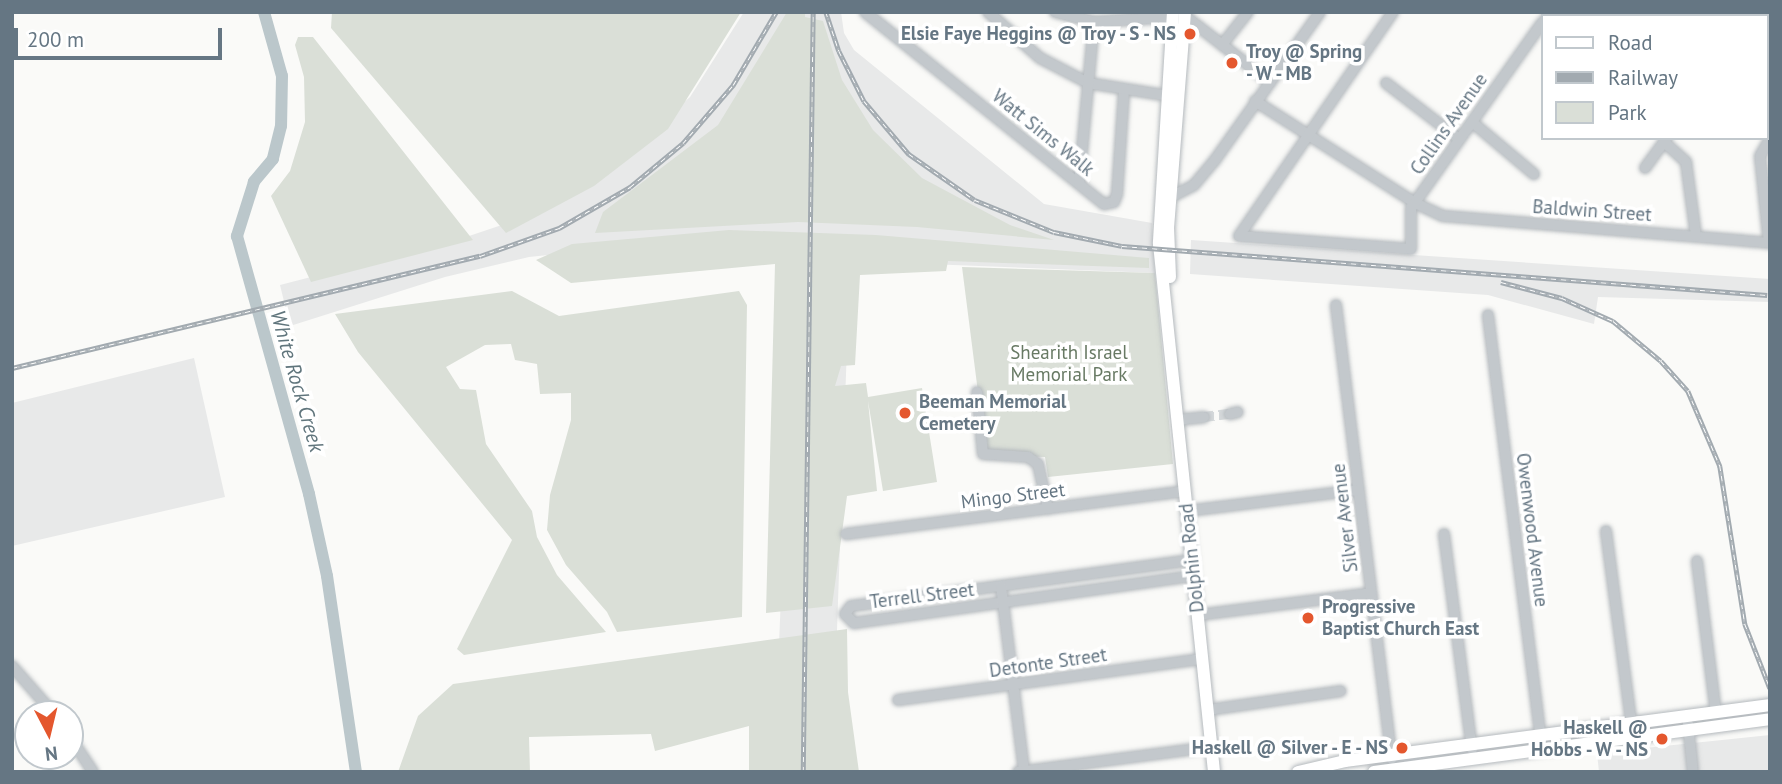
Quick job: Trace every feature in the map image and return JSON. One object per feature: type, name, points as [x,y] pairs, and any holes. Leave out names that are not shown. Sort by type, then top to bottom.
[{"type":"main road","name":"Dolphin Road","points":[[1179,14],[1161,272],[1214,772]]},
{"type":"main road","points":[[1374,772],[1472,758],[1541,742],[1717,719],[1770,705]]},
{"type":"main road","points":[[1717,719],[1770,719]]},
{"type":"main road","points":[[1298,772],[1472,744],[1541,742]]},
{"type":"street","name":"Watt Sims Walk","points":[[865,12],[1104,204],[1116,199],[1124,91]]},
{"type":"street","points":[[1055,12],[1094,22],[1179,14],[1270,82]]},
{"type":"street","points":[[1222,45],[1248,12]]},
{"type":"street","points":[[1165,200],[1194,185],[1320,12]]},
{"type":"street","points":[[1308,137],[1393,12]]},
{"type":"street","points":[[990,13],[1040,58],[1088,83],[1173,97]]},
{"type":"street","points":[[1079,183],[1094,22]]},
{"type":"street","name":"Collins Avenue","points":[[1308,137],[1239,236],[1408,249],[1415,243],[1410,211],[1540,26]]},
{"type":"street","points":[[1386,83],[1459,139]]},
{"type":"street","name":"Baldwin Street","points":[[1255,101],[1415,203],[1443,216],[1769,243]]},
{"type":"street","points":[[1472,122],[1534,174]]},
{"type":"street","points":[[1645,168],[1665,140],[1686,162],[1696,236]]},
{"type":"street","points":[[1767,140],[1760,156],[1769,243]]},
{"type":"street","name":"Silver Avenue","points":[[1336,305],[1393,769]]},
{"type":"street","name":"Owenwood Avenue","points":[[1488,315],[1541,742]]},
{"type":"street","points":[[977,391],[983,454],[1028,457],[1038,464],[1048,509]]},
{"type":"street","points":[[1177,420],[1204,417]]},
{"type":"street","points":[[1187,511],[1359,490]]},
{"type":"street","name":"Mingo Street","points":[[846,534],[1185,491]]},
{"type":"street","points":[[1606,531],[1632,730]]},
{"type":"street","points":[[1444,534],[1472,758]]},
{"type":"street","name":"Terrell Street","points":[[1192,560],[851,606],[845,614],[854,623],[1194,576]]},
{"type":"street","points":[[1697,561],[1717,719]]},
{"type":"street","points":[[1001,586],[1024,771]]},
{"type":"street","points":[[1198,615],[1371,593]]},
{"type":"street","name":"Detonte Street","points":[[898,700],[1202,659]]},
{"type":"street","points":[[12,666],[42,700]]},
{"type":"street","points":[[1208,710],[1341,691]]},
{"type":"street","points":[[1688,723],[1693,772]]},
{"type":"street","points":[[1018,772],[1211,747]]},
{"type":"shaded area","points":[[744,12],[841,12],[844,33],[854,50],[1044,204],[1152,223],[1155,273],[850,261],[832,772],[774,772],[795,240],[634,246],[529,257],[445,277],[290,326],[280,285],[466,237],[537,213],[631,149],[690,97]]},
{"type":"shaded area","points":[[1191,240],[1770,279],[1770,302],[1598,297],[1594,324],[1488,295],[1190,274]]},
{"type":"shaded area","points":[[194,358],[225,497],[12,546],[12,403]]},
{"type":"shaded area","points":[[1770,735],[1770,772],[1599,772],[1597,753]]},
{"type":"green space","points":[[332,12],[741,12],[668,129],[594,186],[506,233],[331,28]]},
{"type":"green space","points":[[787,12],[805,12],[805,17],[823,21],[842,80],[873,130],[922,178],[1010,225],[1054,240],[917,227],[798,222],[595,233],[603,212],[718,125]]},
{"type":"green space","points":[[298,37],[313,37],[473,240],[311,282],[271,196],[290,171],[305,122],[304,77],[295,45]]},
{"type":"green space","points":[[729,230],[876,235],[1149,258],[1149,268],[948,261],[946,271],[860,275],[855,365],[841,366],[835,386],[866,383],[868,397],[922,388],[937,482],[883,491],[868,401],[877,491],[847,496],[832,606],[766,613],[775,264],[571,283],[536,260],[572,244]]},
{"type":"green space","name":"Shearith Israel Memorial Park","points":[[962,267],[1155,273],[1173,464],[1048,477],[1045,457],[986,455]]},
{"type":"green space","points":[[512,291],[559,316],[739,291],[747,305],[742,617],[617,632],[607,612],[566,565],[547,530],[550,495],[571,420],[571,393],[540,394],[537,364],[515,360],[511,344],[485,345],[446,367],[460,389],[476,390],[486,444],[532,511],[537,537],[557,575],[606,632],[464,655],[457,649],[512,540],[358,352],[335,314]]},
{"type":"green space","points":[[847,629],[848,692],[859,772],[749,772],[749,726],[655,751],[651,734],[529,737],[530,772],[398,772],[418,716],[453,684]]},
{"type":"waterway","name":"White Rock Creek","points":[[264,12],[282,76],[281,126],[273,159],[254,182],[237,236],[309,494],[327,576],[356,772]]},
{"type":"tunnel","points":[[1204,417],[1230,414]]},
{"type":"railway","points":[[12,368],[480,256],[559,228],[630,187],[683,143],[733,85],[776,12]]},
{"type":"railway","points":[[803,772],[813,12]]},
{"type":"railway","points":[[826,12],[839,51],[864,101],[909,154],[975,200],[1054,232],[1122,246],[1767,295]]},
{"type":"railway","points":[[1501,282],[1562,298],[1613,321],[1661,361],[1688,391],[1720,466],[1745,624],[1770,688]]},
{"type":"place","name":"Elsie Faye Heggins @ Troy - S - NS","points":[[1190,34]]},
{"type":"place","name":"Troy @ Spring - W - MB","points":[[1232,63]]},
{"type":"place","name":"Beeman Memorial Cemetery","points":[[905,413]]},
{"type":"place","name":"Progressive Baptist Church East","points":[[1308,618]]},
{"type":"place","name":"Haskell @ Hobbs - W - NS","points":[[1662,739]]},
{"type":"place","name":"Haskell @ Silver - E - NS","points":[[1402,748]]}]
